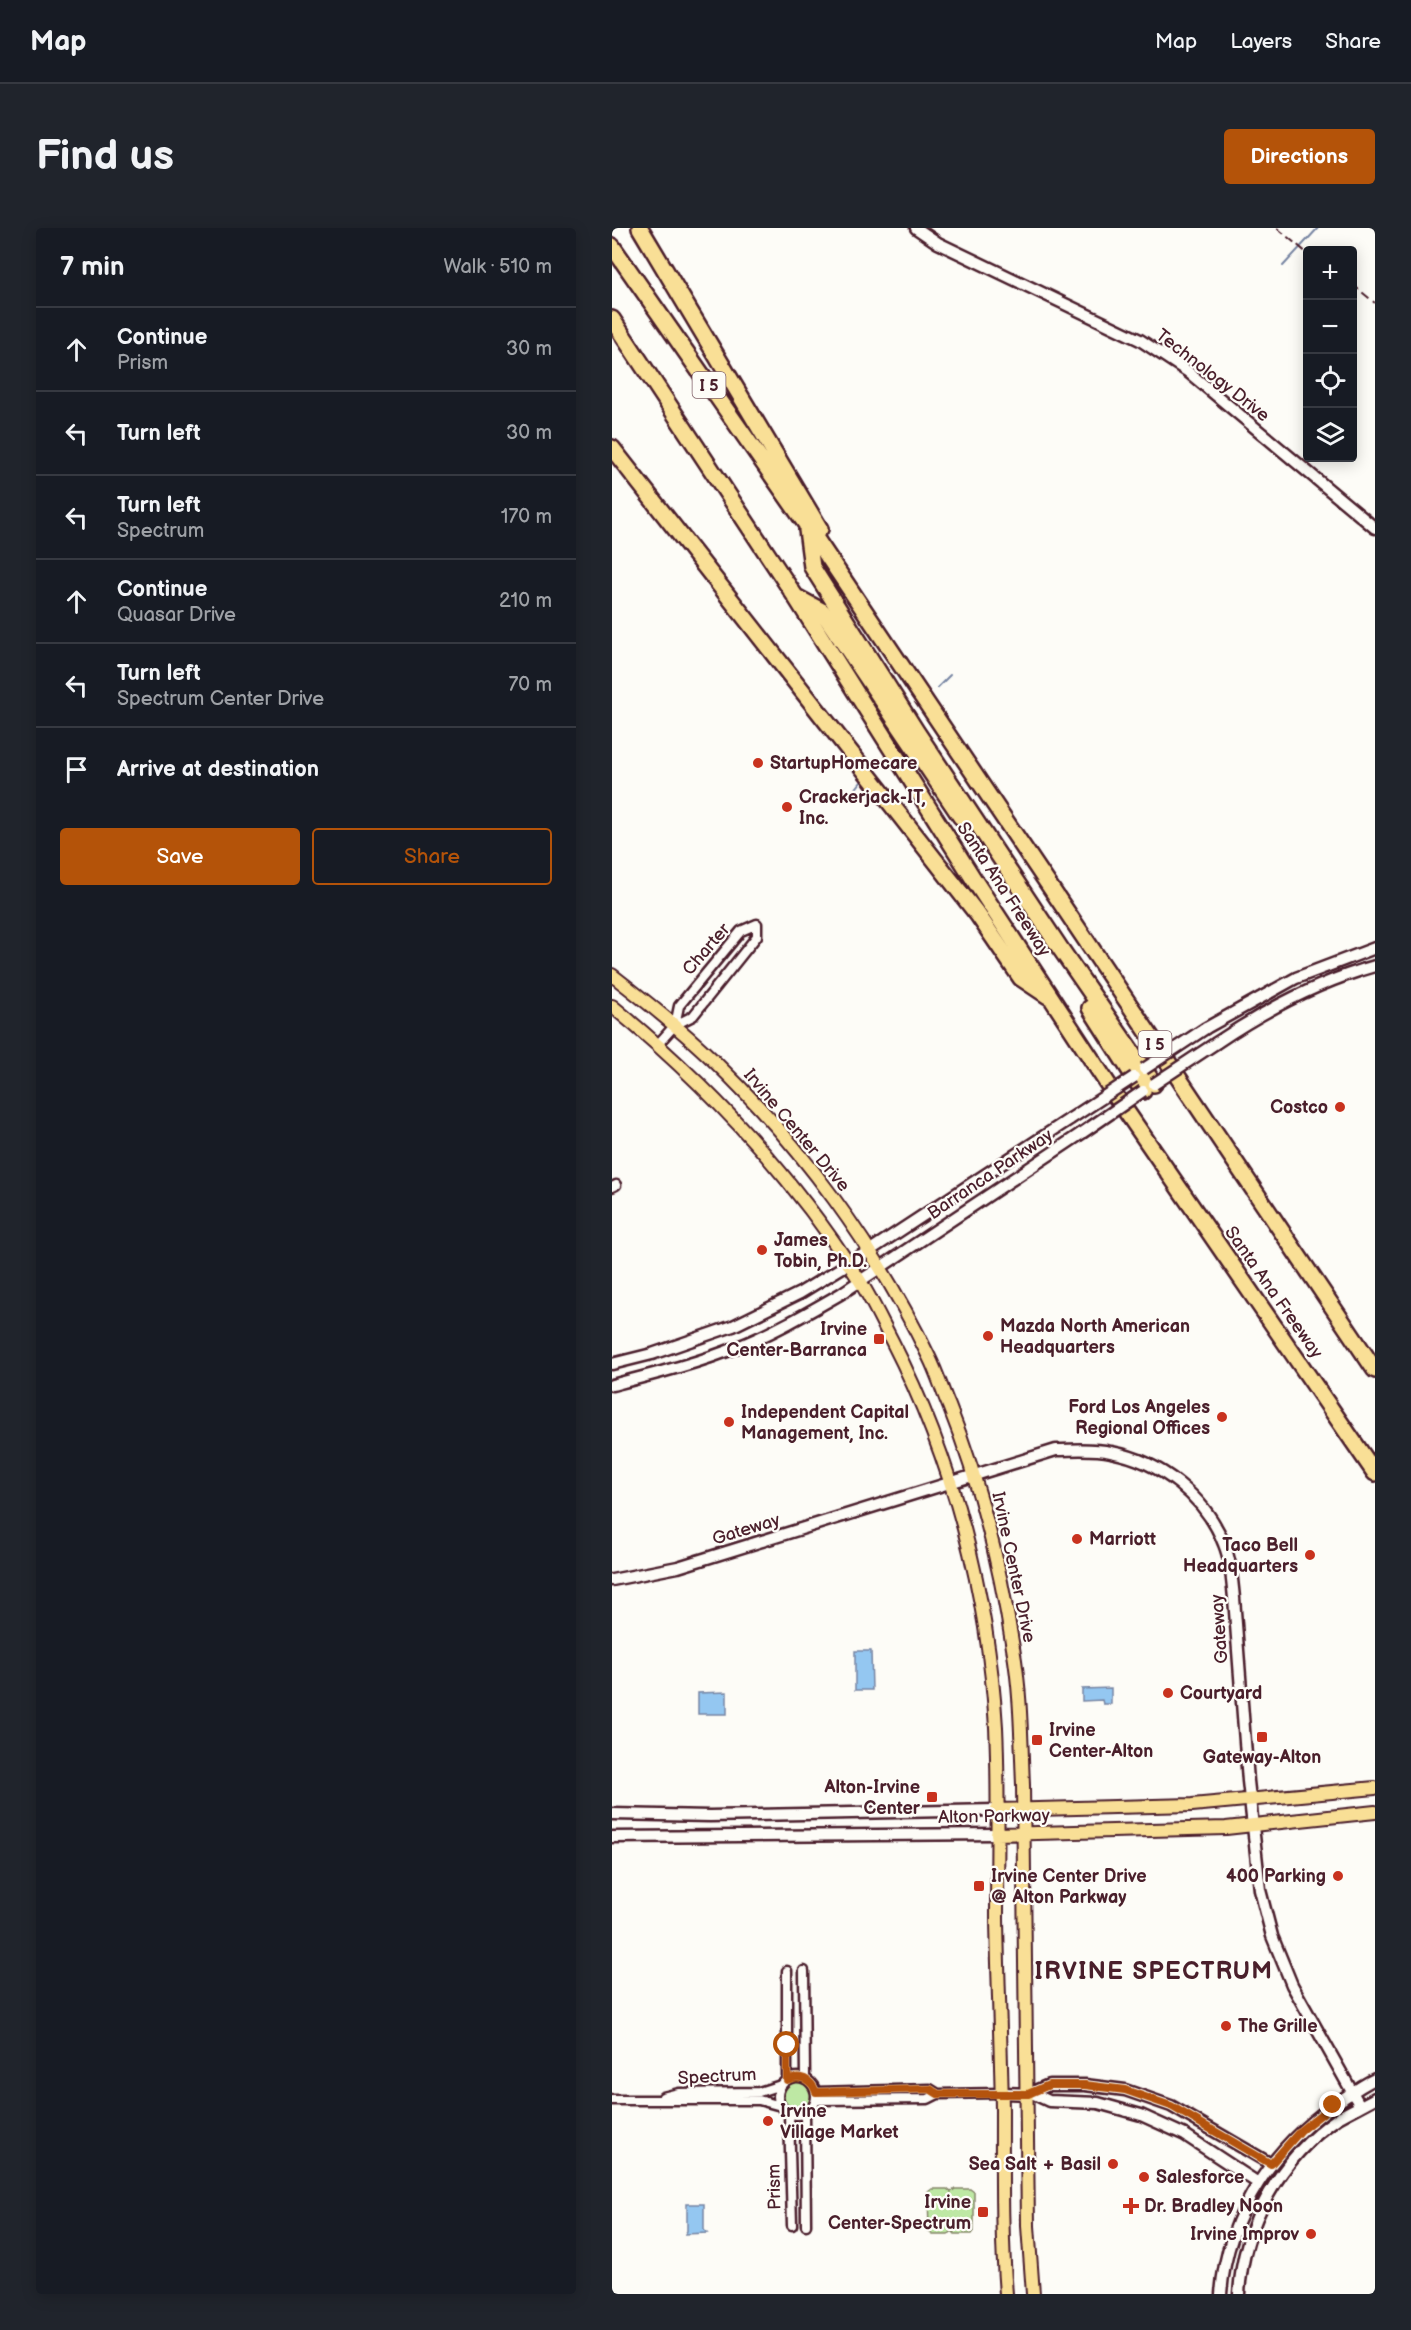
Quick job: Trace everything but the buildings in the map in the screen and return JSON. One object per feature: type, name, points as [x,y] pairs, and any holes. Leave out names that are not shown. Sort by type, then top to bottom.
[{"type":"highway","points":[[640,228],[819,526],[829,558]]},
{"type":"highway","name":"I 5","points":[[612,246],[806,524],[1375,1369]]},
{"type":"highway","name":"Santa Ana Freeway","points":[[612,319],[795,596],[976,883],[1115,1095],[1375,1473]]},
{"type":"highway","points":[[612,448],[978,915],[1021,978],[1053,999]]},
{"type":"highway","points":[[806,524],[812,567],[1149,1088]]},
{"type":"highway","points":[[795,596],[822,611],[1058,950]]},
{"type":"main road","name":"Irvine Center Drive","points":[[612,975],[675,1025],[714,1061],[768,1117],[807,1164],[880,1268],[930,1358],[974,1476],[999,1576],[1014,1649],[1020,1718],[1028,2094],[1028,2226],[1033,2294]]},
{"type":"main road","points":[[612,1006],[658,1044],[704,1088],[773,1163],[836,1245],[860,1280],[912,1380],[952,1483],[987,1635],[996,1729],[1006,2294]]},
{"type":"main road","name":"Alton Parkway","points":[[996,1810],[1162,1806],[1375,1788]]},
{"type":"main road","name":"Alton Parkway","points":[[997,1834],[1157,1831],[1252,1826],[1375,1812]]},
{"type":"street","name":"Technology Drive","points":[[915,228],[938,243],[1140,340],[1187,371],[1375,528]]},
{"type":"street","name":"Charter","points":[[658,1044],[675,1025],[693,1016],[757,936],[757,924],[741,931],[679,1006],[675,1025]]},
{"type":"street","name":"Barranca Parkway","points":[[612,1364],[652,1354],[733,1326],[800,1293],[869,1251],[1206,1028],[1296,978],[1375,948]]},
{"type":"street","name":"Barranca Parkway","points":[[612,1385],[659,1373],[740,1346],[808,1312],[880,1268],[1259,1015],[1306,992],[1375,966]]},
{"type":"street","name":"Gateway","points":[[612,1580],[678,1567],[1056,1450],[1098,1450],[1126,1455],[1172,1478],[1192,1496],[1219,1532],[1229,1558],[1252,1826],[1260,1890],[1272,1936],[1293,1985],[1360,2106]]},
{"type":"street","name":"Alton Parkway","points":[[612,1814],[721,1816],[996,1810]]},
{"type":"street","name":"Alton Parkway","points":[[612,1837],[997,1834]]},
{"type":"street","points":[[784,2083],[794,2077],[805,2078],[813,2085],[816,2096],[813,2106],[805,2113],[789,2113],[781,2106],[778,2096],[784,2083],[787,1971]]},
{"type":"street","points":[[804,1971],[805,2078]]},
{"type":"street","points":[[1221,2294],[1233,2236],[1258,2183],[1271,2164],[1301,2130],[1351,2093],[1375,2079]]},
{"type":"street","name":"Spectrum","points":[[654,2099],[679,2093],[759,2092],[784,2083]]},
{"type":"street","points":[[1028,2094],[1049,2085],[1085,2085],[1125,2090],[1171,2106],[1271,2164]]},
{"type":"street","points":[[1121,2108],[1125,2090]]},
{"type":"street","points":[[816,2096],[928,2099],[938,2094],[1002,2093],[1028,2094],[1049,2101],[1098,2103],[1121,2108],[1164,2124],[1185,2135],[1258,2183]]},
{"type":"street","points":[[1239,2294],[1251,2232],[1279,2177],[1311,2141],[1339,2118],[1375,2098]]},
{"type":"street","name":"Spectrum","points":[[612,2100],[759,2100],[781,2106]]},
{"type":"street","name":"Prism","points":[[789,2113],[792,2225]]},
{"type":"street","name":"Prism","points":[[805,2113],[806,2225]]},
{"type":"green space","points":[[798,2082],[808,2086],[812,2096],[808,2106],[798,2110],[788,2106],[784,2096],[788,2086]]},
{"type":"green space","points":[[932,2189],[947,2189],[951,2192],[955,2189],[970,2189],[974,2192],[974,2230],[971,2234],[955,2234],[952,2231],[948,2235],[933,2235],[929,2232],[928,2192]]},
{"type":"water","points":[[855,1651],[871,1651],[872,1690],[855,1690]]},
{"type":"water","points":[[1111,1688],[1111,1704],[1103,1704],[1102,1700],[1082,1701],[1082,1689]]},
{"type":"water","points":[[727,1692],[727,1714],[698,1714],[698,1693]]},
{"type":"water","points":[[687,2204],[704,2204],[704,2230],[707,2233],[685,2234]]},
{"type":"waterway","points":[[1283,266],[1318,228]]},
{"type":"waterway","points":[[937,688],[950,675]]},
{"type":"waterway","points":[[847,800],[861,782]]},
{"type":"railway","points":[[1277,228],[1303,250]]},
{"type":"railway","points":[[1357,288],[1375,303]]},
{"type":"place","name":"StartupHomecare","points":[[758,763]]},
{"type":"place","name":"Crackerjack-IT, Inc.","points":[[787,807]]},
{"type":"place","name":"Costco","points":[[1340,1107]]},
{"type":"place","name":"James Tobin, Ph.D.","points":[[762,1250]]},
{"type":"place","name":"Mazda North American Headquarters","points":[[988,1336]]},
{"type":"place","name":"Irvine Center-Barranca","points":[[879,1339]]},
{"type":"place","name":"Ford Los Angeles Regional Offices","points":[[1222,1417]]},
{"type":"place","name":"Independent Capital Management, Inc.","points":[[729,1422]]},
{"type":"place","name":"Marriott","points":[[1077,1539]]},
{"type":"place","name":"Taco Bell Headquarters","points":[[1310,1555]]},
{"type":"place","name":"Courtyard","points":[[1168,1693]]},
{"type":"place","name":"Gateway-Alton","points":[[1262,1737]]},
{"type":"place","name":"Irvine Center-Alton","points":[[1037,1740]]},
{"type":"place","name":"Alton-Irvine Center","points":[[932,1797]]},
{"type":"place","name":"400 Parking","points":[[1338,1876]]},
{"type":"place","name":"Irvine Center Drive @ Alton Parkway","points":[[979,1886]]},
{"type":"place","name":"The Grille","points":[[1226,2026]]},
{"type":"place","name":"Irvine Village Market","points":[[768,2121]]},
{"type":"place","name":"Sea Salt + Basil","points":[[1113,2164]]},
{"type":"place","name":"Salesforce","points":[[1144,2177]]},
{"type":"place","name":"Dr. Bradley Noon","points":[[1131,2206]]},
{"type":"place","name":"Irvine Center-Spectrum","points":[[983,2212]]},
{"type":"place","name":"Irvine Improv","points":[[1311,2234]]},
{"type":"district","name":"IRVINE SPECTRUM","points":[[1154,1971]]},
{"type":"route","points":[[787,2045],[787,2080],[794,2077],[805,2078],[810,2081],[816,2092],[930,2089],[938,2094],[1028,2094],[1049,2085],[1085,2085],[1125,2090],[1171,2106],[1271,2164],[1301,2130],[1333,2105]]}]
